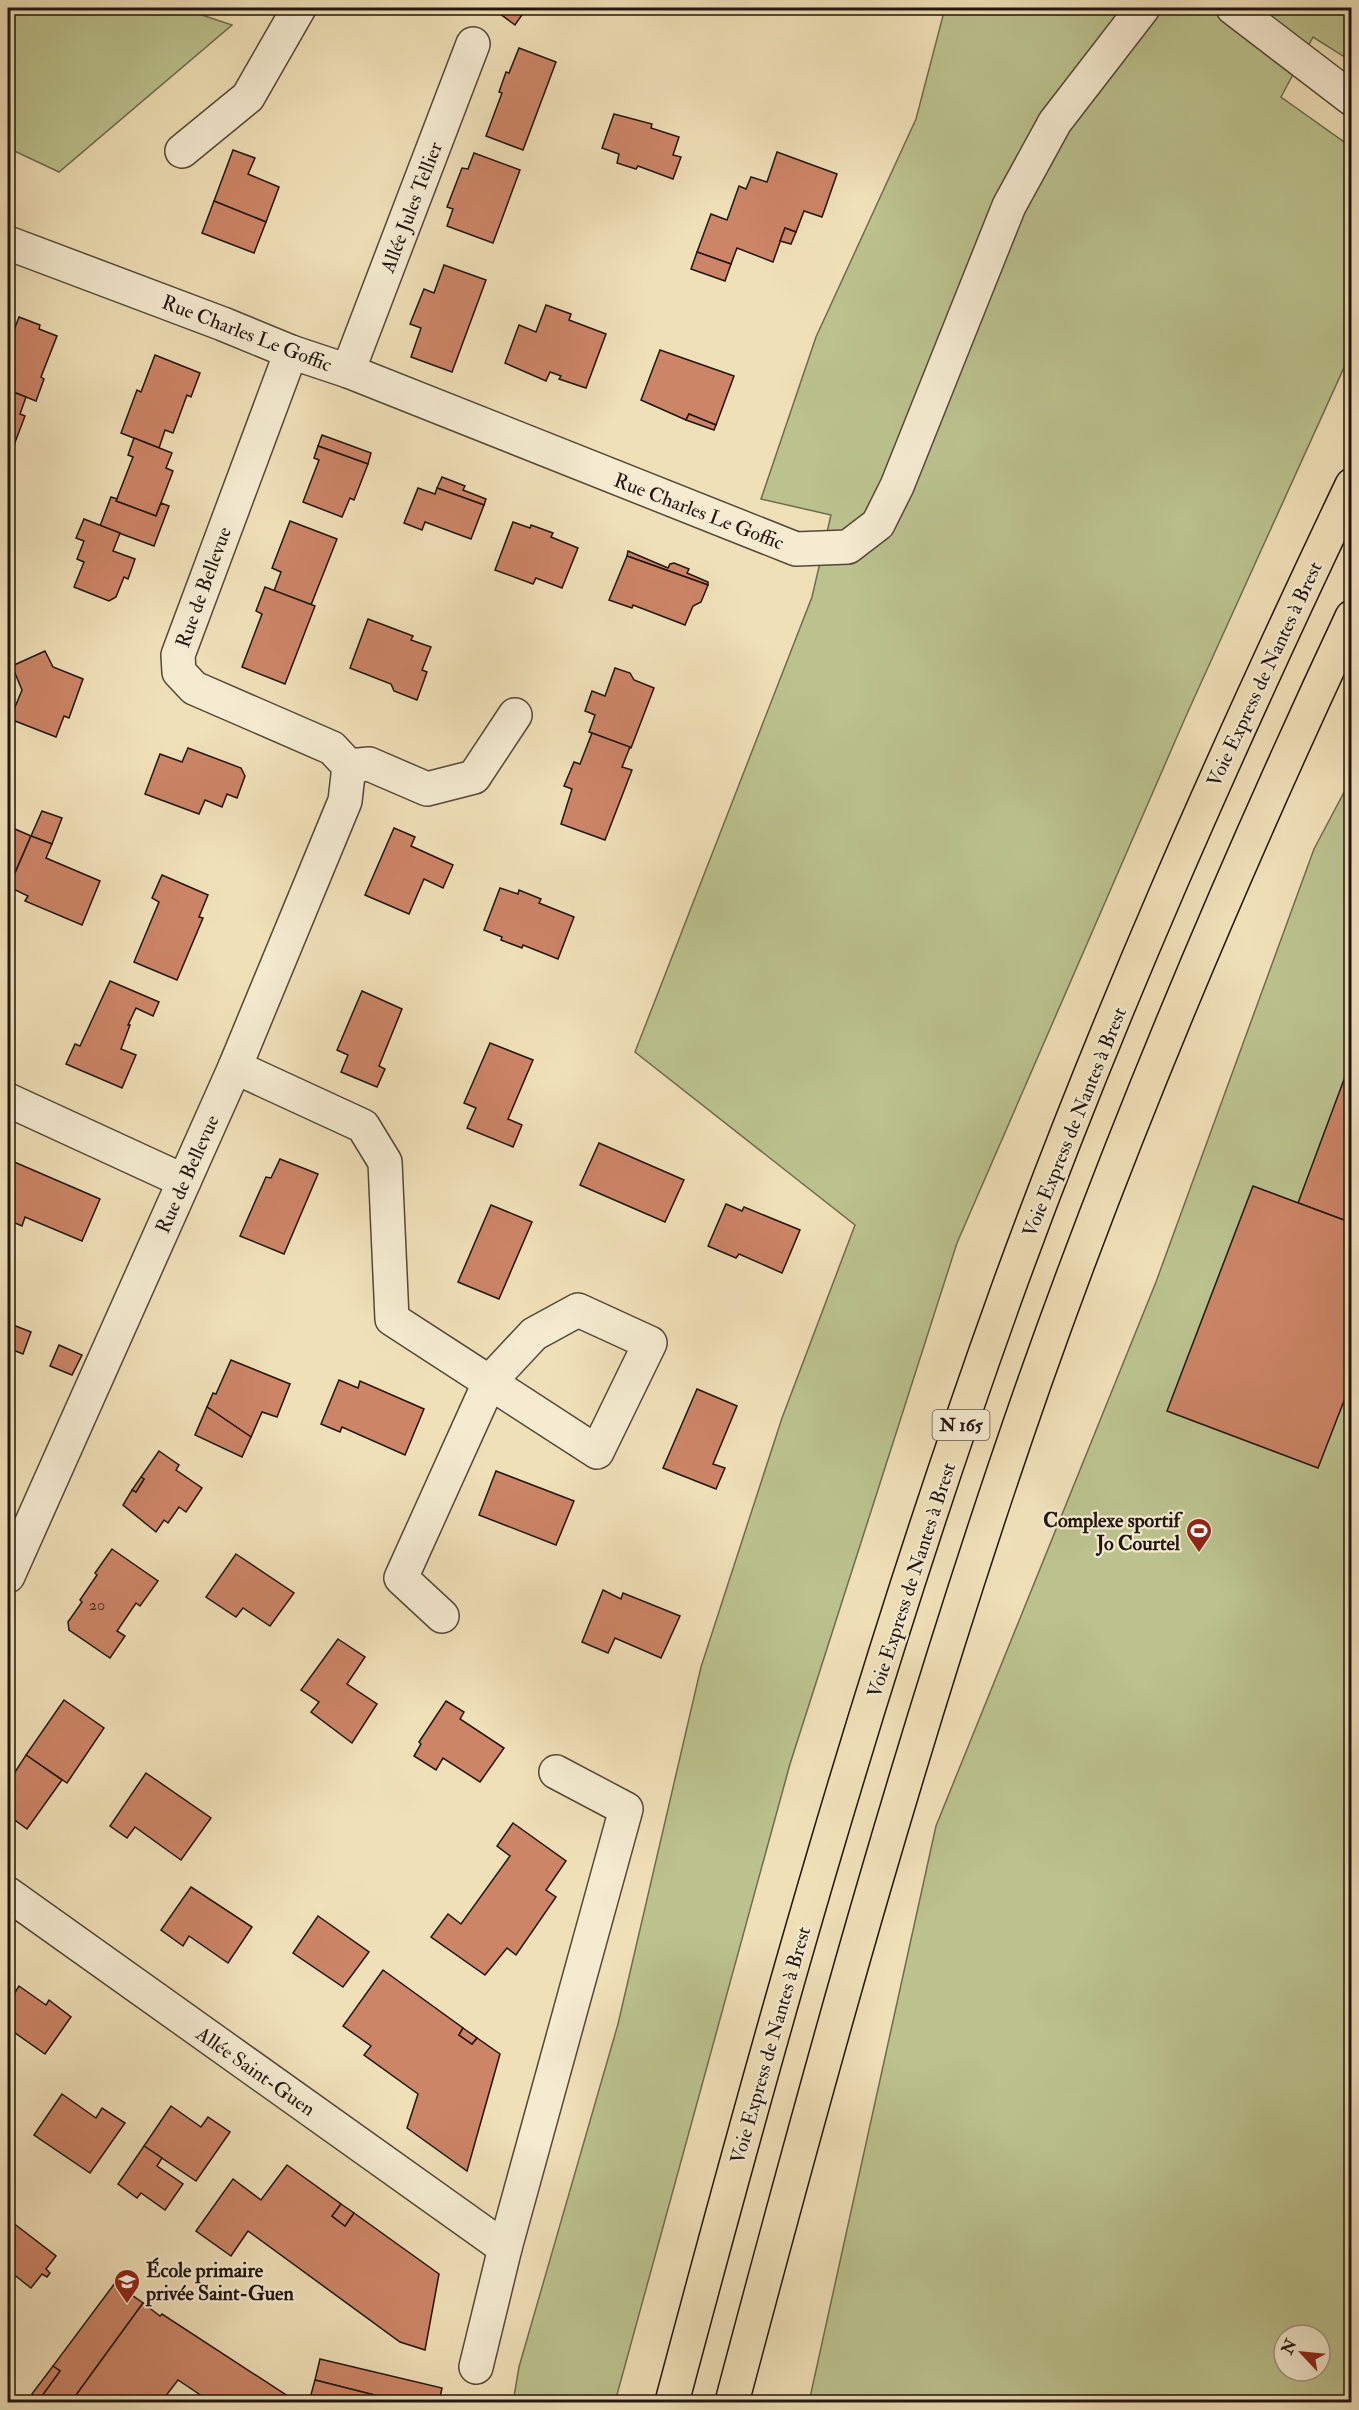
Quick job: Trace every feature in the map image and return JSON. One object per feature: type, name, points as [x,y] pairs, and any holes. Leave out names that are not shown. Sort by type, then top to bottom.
[{"type":"highway","name":"Voie Express de Nantes à Brest","points":[[672,2403],[735,2165],[833,1829],[924,1538],[1007,1293],[1099,1056],[1170,883],[1265,670],[1352,485]]},
{"type":"highway","name":"N 165","points":[[732,2403],[798,2152],[920,1732],[1035,1382],[1110,1179],[1194,971],[1276,779],[1352,617]]},
{"type":"street","points":[[182,151],[248,97],[298,8]]},
{"type":"street","name":"Rue Charles Le Goffic","points":[[8,243],[291,352],[348,370],[796,549],[848,547],[878,524],[897,486],[1009,206],[1055,122],[1143,8]]},
{"type":"street","points":[[1233,8],[1352,99]]},
{"type":"street","name":"Allée Jules Tellier","points":[[348,370],[473,44]]},
{"type":"street","name":"Rue de Bellevue","points":[[8,1576],[235,1067],[345,801],[349,766],[332,748],[194,688],[179,672],[178,655],[291,352]]},
{"type":"street","points":[[349,766],[369,764],[427,789],[474,777],[515,715]]},
{"type":"street","points":[[235,1067],[363,1126],[385,1162],[392,1319],[490,1381],[597,1452],[650,1343],[578,1310],[534,1334],[490,1381],[401,1578],[442,1616]]},
{"type":"street","points":[[8,1100],[184,1181]]},
{"type":"street","points":[[476,2367],[505,2248],[626,1809],[556,1772]]},
{"type":"street","name":"Allée Saint-Guen","points":[[8,1894],[505,2248]]},
{"type":"green space","points":[[8,8],[181,8],[232,25],[59,172],[8,148]]},
{"type":"green space","points":[[945,8],[1351,8],[1351,61],[1313,37],[1281,97],[1351,147],[1351,352],[1186,716],[957,1243],[790,1764],[615,2402],[513,2402],[519,2367],[618,2024],[701,1667],[782,1418],[855,1225],[635,1052],[812,597],[831,515],[761,499],[816,337],[916,119]]},
{"type":"green space","name":"Complexe sportif Jo Courtel","points":[[1351,779],[1351,2402],[809,2402],[936,1826],[1156,1282],[1314,849]]},
{"type":"building","points":[[492,8],[523,8],[526,9],[515,25]]},
{"type":"building","points":[[519,48],[556,62],[523,150],[486,136],[502,93],[499,92],[506,72],[509,73]]},
{"type":"building","points":[[614,114],[652,124],[651,128],[679,137],[673,155],[681,157],[673,179],[638,166],[636,169],[617,163],[619,154],[602,148]]},
{"type":"building","points":[[233,150],[255,158],[248,174],[279,187],[266,222],[214,201]]},
{"type":"building","points":[[777,152],[837,174],[822,217],[804,211],[796,232],[785,228],[773,262],[737,248],[731,264],[697,252],[711,214],[727,220],[739,186],[746,189],[751,177],[767,182]]},
{"type":"building","points":[[474,153],[520,170],[493,243],[447,226],[453,209],[447,207],[462,168],[468,169]]},
{"type":"building","points":[[214,201],[266,222],[254,253],[202,233]]},
{"type":"building","points":[[785,228],[796,232],[791,244],[780,241]]},
{"type":"building","points":[[697,252],[731,264],[725,281],[691,269]]},
{"type":"building","points":[[444,265],[486,280],[452,372],[411,357],[421,328],[410,324],[424,289],[434,293]]},
{"type":"building","points":[[546,305],[571,314],[569,320],[606,334],[586,388],[559,379],[561,376],[550,372],[546,381],[505,363],[519,325],[536,332]]},
{"type":"building","points":[[19,317],[40,325],[39,329],[57,336],[41,377],[44,379],[36,401],[8,390],[8,343]]},
{"type":"building","points":[[660,350],[734,376],[716,425],[689,414],[686,420],[641,400]]},
{"type":"building","points":[[155,355],[200,373],[191,397],[187,395],[173,433],[165,430],[159,448],[121,433],[137,390],[141,392]]},
{"type":"building","points":[[8,390],[26,397],[20,414],[25,416],[8,461]]},
{"type":"building","points":[[689,414],[716,425],[714,430],[686,420]]},
{"type":"building","points":[[322,435],[371,453],[368,464],[318,446]]},
{"type":"building","points":[[134,438],[172,453],[166,468],[173,471],[156,516],[116,501],[133,457],[128,455]]},
{"type":"building","points":[[318,446],[368,464],[354,500],[350,498],[342,517],[303,502],[319,460],[314,458]]},
{"type":"building","points":[[442,477],[465,486],[463,490],[486,499],[484,505],[437,488]]},
{"type":"building","points":[[418,488],[435,494],[437,488],[484,505],[471,539],[425,522],[422,530],[404,523]]},
{"type":"building","points":[[111,497],[156,516],[161,503],[169,506],[154,546],[100,526]]},
{"type":"building","points":[[84,519],[120,533],[113,551],[135,559],[128,579],[124,577],[116,597],[109,601],[74,587],[84,562],[77,559],[84,541],[76,538]]},
{"type":"building","points":[[290,521],[337,539],[311,605],[274,591],[281,572],[272,568]]},
{"type":"building","points":[[513,522],[530,528],[531,525],[553,533],[551,537],[578,548],[562,588],[536,578],[533,584],[495,570]]},
{"type":"building","points":[[628,551],[668,568],[674,563],[689,569],[687,573],[708,582],[708,585],[627,556]]},
{"type":"building","points":[[627,556],[708,585],[701,602],[693,606],[685,625],[633,605],[632,608],[609,600]]},
{"type":"building","points":[[265,587],[315,606],[285,684],[242,667],[262,614],[256,611]]},
{"type":"building","points":[[368,619],[413,636],[411,640],[431,647],[422,670],[427,672],[417,700],[394,691],[391,684],[350,668]]},
{"type":"building","points":[[45,651],[53,667],[83,679],[69,718],[64,716],[56,737],[10,719],[22,690],[12,666]]},
{"type":"building","points":[[615,668],[630,673],[634,680],[654,688],[631,748],[589,732],[595,715],[585,711],[592,691],[605,696]]},
{"type":"building","points":[[592,733],[630,747],[622,767],[632,770],[605,840],[561,824],[572,789],[564,786],[574,762],[580,764]]},
{"type":"building","points":[[188,748],[241,768],[245,776],[237,798],[227,794],[222,807],[205,800],[199,814],[145,794],[160,754],[182,762]]},
{"type":"building","points":[[42,811],[62,818],[52,844],[31,836]]},
{"type":"building","points":[[8,826],[31,836],[9,887],[8,887]]},
{"type":"building","points":[[394,828],[415,837],[411,846],[453,865],[443,888],[424,879],[409,914],[365,895]]},
{"type":"building","points":[[31,836],[52,844],[46,858],[100,881],[82,925],[25,901],[28,896],[9,887]]},
{"type":"building","points":[[162,875],[208,895],[199,917],[203,918],[177,980],[134,962],[159,902],[152,898]]},
{"type":"building","points":[[500,888],[518,894],[519,890],[541,899],[539,903],[574,917],[558,959],[523,945],[522,948],[501,940],[502,937],[484,930]]},
{"type":"building","points":[[110,981],[159,1002],[153,1016],[136,1008],[128,1025],[130,1025],[121,1049],[136,1055],[122,1088],[66,1064],[75,1044],[80,1046]]},
{"type":"building","points":[[362,991],[402,1009],[379,1066],[385,1069],[377,1087],[341,1072],[348,1055],[337,1050]]},
{"type":"building","points":[[490,1043],[533,1060],[508,1119],[522,1125],[513,1147],[467,1128],[476,1108],[464,1103]]},
{"type":"building","points":[[1352,1058],[1352,1223],[1298,1203]]},
{"type":"building","points":[[599,1143],[684,1180],[665,1222],[580,1185]]},
{"type":"building","points":[[280,1159],[318,1174],[284,1254],[240,1236],[266,1177],[271,1178]]},
{"type":"building","points":[[12,1161],[100,1199],[82,1241],[25,1217],[22,1226],[8,1220],[8,1172]]},
{"type":"building","points":[[1253,1186],[1352,1223],[1352,1380],[1318,1468],[1167,1411]]},
{"type":"building","points":[[726,1204],[742,1211],[744,1207],[800,1230],[782,1273],[739,1254],[736,1258],[708,1246]]},
{"type":"building","points":[[491,1205],[532,1222],[499,1299],[458,1282]]},
{"type":"building","points":[[8,1323],[31,1332],[23,1354],[8,1348]]},
{"type":"building","points":[[59,1345],[82,1355],[72,1375],[50,1366]]},
{"type":"building","points":[[231,1360],[290,1384],[277,1417],[262,1412],[251,1437],[207,1407],[213,1393],[216,1394]]},
{"type":"building","points":[[339,1380],[358,1388],[360,1381],[424,1409],[405,1455],[342,1427],[340,1432],[321,1424]]},
{"type":"building","points":[[697,1389],[737,1406],[713,1464],[725,1468],[716,1489],[663,1468]]},
{"type":"building","points":[[207,1407],[251,1437],[242,1457],[195,1435]]},
{"type":"building","points":[[159,1451],[179,1465],[176,1470],[202,1488],[186,1512],[179,1507],[168,1523],[164,1520],[156,1532],[123,1505],[132,1490],[136,1492],[144,1479],[141,1477]]},
{"type":"building","points":[[496,1471],[574,1501],[556,1545],[479,1515]]},
{"type":"building","points":[[141,1477],[144,1479],[136,1492],[132,1490]]},
{"type":"building","points":[[112,1549],[158,1581],[140,1606],[136,1603],[117,1631],[125,1636],[110,1658],[69,1630],[68,1622],[97,1575],[95,1573]]},
{"type":"building","points":[[236,1554],[294,1593],[270,1626],[243,1608],[236,1617],[206,1597]]},
{"type":"building","points":[[603,1590],[621,1599],[623,1593],[680,1616],[661,1658],[615,1638],[608,1653],[582,1642]]},
{"type":"building","points":[[338,1639],[365,1657],[347,1684],[377,1704],[352,1743],[311,1712],[319,1702],[301,1690]]},
{"type":"building","points":[[64,1700],[104,1728],[67,1783],[26,1755]]},
{"type":"building","points":[[446,1701],[464,1712],[460,1719],[504,1748],[480,1782],[443,1758],[436,1770],[414,1756],[421,1744],[419,1742]]},
{"type":"building","points":[[26,1755],[62,1780],[27,1829],[8,1815],[8,1783]]},
{"type":"building","points":[[146,1773],[211,1818],[181,1860],[135,1827],[127,1838],[110,1826]]},
{"type":"building","points":[[513,1823],[566,1861],[546,1890],[556,1897],[516,1955],[507,1948],[485,1975],[431,1937],[448,1914],[461,1924],[510,1856],[497,1846]]},
{"type":"building","points":[[191,1887],[252,1927],[228,1963],[189,1936],[183,1946],[161,1930]]},
{"type":"building","points":[[318,1916],[369,1952],[343,1987],[293,1953]]},
{"type":"building","points":[[383,1970],[463,2028],[459,2035],[472,2044],[477,2038],[500,2054],[467,2171],[407,2128],[418,2094],[364,2055],[371,2046],[343,2026]]},
{"type":"building","points":[[19,1986],[46,2005],[49,2000],[71,2017],[45,2054],[8,2028],[8,2003]]},
{"type":"building","points":[[463,2028],[477,2038],[472,2044],[459,2035]]},
{"type":"building","points":[[62,2094],[96,2118],[102,2108],[125,2123],[90,2173],[34,2135]]},
{"type":"building","points":[[171,2106],[201,2127],[208,2117],[230,2132],[196,2181],[144,2146]]},
{"type":"building","points":[[144,2146],[162,2158],[157,2166],[183,2184],[165,2210],[141,2193],[137,2198],[118,2184]]},
{"type":"building","points":[[287,2165],[341,2204],[332,2216],[345,2226],[354,2213],[439,2274],[425,2350],[400,2342],[248,2231],[231,2256],[196,2231],[233,2179],[261,2200]]},
{"type":"building","points":[[341,2204],[354,2213],[345,2226],[332,2216]]},
{"type":"building","points":[[8,2219],[56,2256],[46,2269],[50,2273],[47,2277],[42,2274],[31,2288],[8,2270]]},
{"type":"building","points":[[115,2283],[143,2303],[71,2402],[39,2400],[60,2371],[53,2366]]},
{"type":"building","points":[[143,2303],[297,2402],[211,2402],[178,2380],[161,2402],[71,2402]]},
{"type":"building","points":[[320,2359],[442,2388],[439,2402],[402,2402],[315,2380]]},
{"type":"building","points":[[53,2366],[60,2371],[39,2400],[32,2394]]},
{"type":"building","points":[[315,2380],[402,2402],[309,2402]]},
{"type":"place","name":"Complexe sportif Jo Courtel","points":[[1199,1554]]},
{"type":"place","name":"École primaire privée Saint-Guen","points":[[127,2305]]}]
